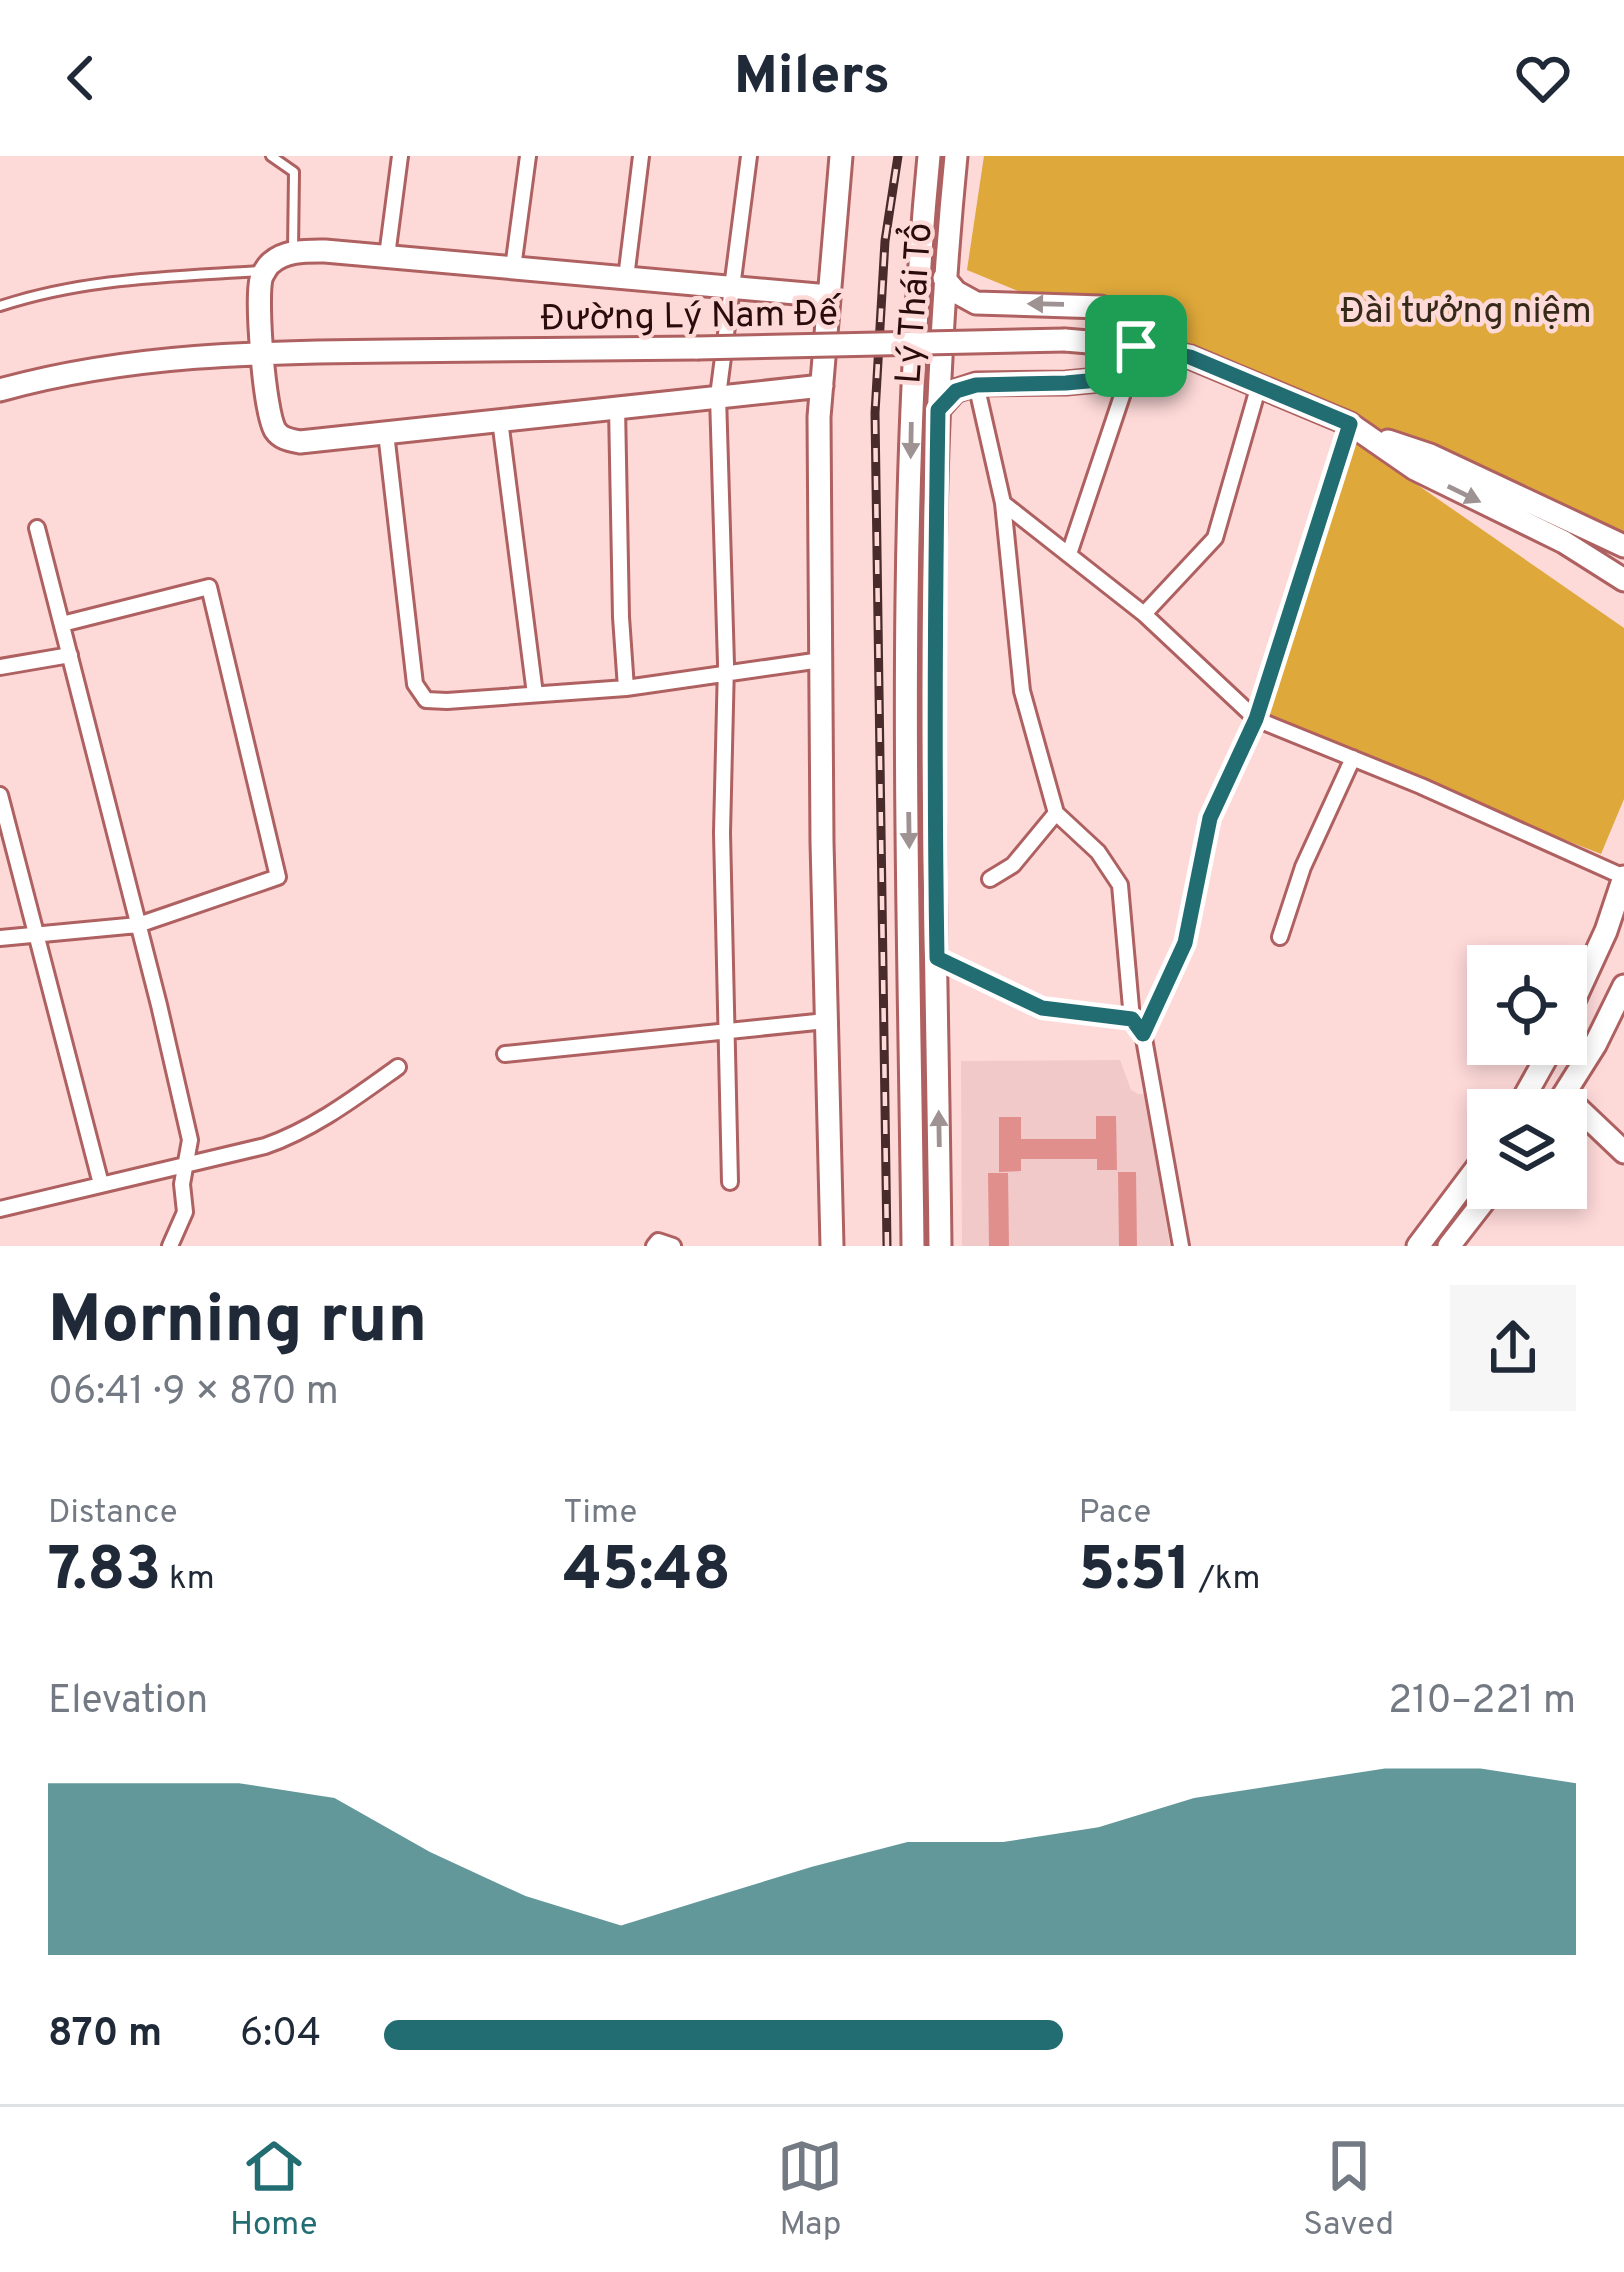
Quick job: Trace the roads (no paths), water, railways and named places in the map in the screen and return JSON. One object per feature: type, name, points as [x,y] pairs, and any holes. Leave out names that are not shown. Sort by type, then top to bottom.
[{"type":"street","points":[[387,256],[400,156]]},
{"type":"street","points":[[513,268],[528,156]]},
{"type":"street","points":[[626,278],[641,156]]},
{"type":"street","points":[[730,1182],[722,833],[726,674],[718,396],[748,156]]},
{"type":"street","points":[[832,1246],[819,417],[841,156]]},
{"type":"street","name":"Lý Thái Tổ","points":[[913,1246],[907,666],[917,275],[929,156]]},
{"type":"street","name":"Lý Thái Tổ","points":[[940,1246],[934,666],[938,410],[956,156]]},
{"type":"street","points":[[926,185],[953,187]]},
{"type":"street","points":[[822,386],[285,440],[274,428],[261,352],[261,279],[268,264],[293,252],[325,251],[829,296]]},
{"type":"street","points":[[944,278],[956,292],[976,303],[1101,307],[1124,319],[1133,357],[1069,554]]},
{"type":"street","name":"Đường Lý Nam Đế","points":[[0,389],[115,364],[261,352],[1065,340],[1133,357],[1190,357],[1430,455],[1624,546]]},
{"type":"street","points":[[938,410],[956,391],[976,385],[1109,379],[1133,357]]},
{"type":"street","points":[[976,385],[1003,502],[1022,691],[1056,812],[1098,852],[1120,885],[1132,1019],[1143,1034],[1181,1246]]},
{"type":"street","points":[[1144,614],[1215,538],[1259,386]]},
{"type":"street","points":[[617,407],[626,688]]},
{"type":"street","points":[[500,420],[535,694]]},
{"type":"street","points":[[1143,1034],[1185,943],[1210,818],[1256,719],[1358,428]]},
{"type":"street","name":"Đường Lý Nam Đế","points":[[1358,428],[1415,470],[1564,542],[1624,580]]},
{"type":"street","points":[[386,433],[415,684],[426,700],[626,688],[820,660]]},
{"type":"street","points":[[910,490],[937,490]]},
{"type":"street","points":[[1003,502],[1144,614],[1256,719],[1624,877],[1587,972]]},
{"type":"street","points":[[38,528],[190,1139],[182,1184],[185,1212],[170,1246]]},
{"type":"street","points":[[0,938],[138,926],[278,877],[208,587],[62,624]]},
{"type":"street","points":[[0,667],[70,655]]},
{"type":"street","points":[[1280,937],[1303,867],[1353,758]]},
{"type":"street","points":[[0,795],[101,1184]]},
{"type":"street","points":[[990,879],[1013,865],[1056,812]]},
{"type":"street","points":[[937,958],[1042,1008],[1132,1019]]},
{"type":"street","points":[[1568,1089],[1624,986]]},
{"type":"street","points":[[505,1054],[826,1021]]},
{"type":"street","points":[[0,1209],[265,1146],[293,1136],[398,1067]]},
{"type":"street","points":[[1587,1124],[1624,1152]]},
{"type":"street","points":[[1418,1246],[1467,1181]]},
{"type":"street","points":[[1448,1246],[1478,1209]]},
{"type":"street","points":[[653,1246],[658,1241],[674,1246]]},
{"type":"lane","points":[[272,156],[294,172],[293,252]]},
{"type":"lane","points":[[0,306],[96,282],[265,271]]},
{"type":"railway","points":[[887,1246],[875,413],[885,241],[898,156]]},
{"type":"park label","name":"Đài tưởng niệm","points":[[1466,309]]}]
